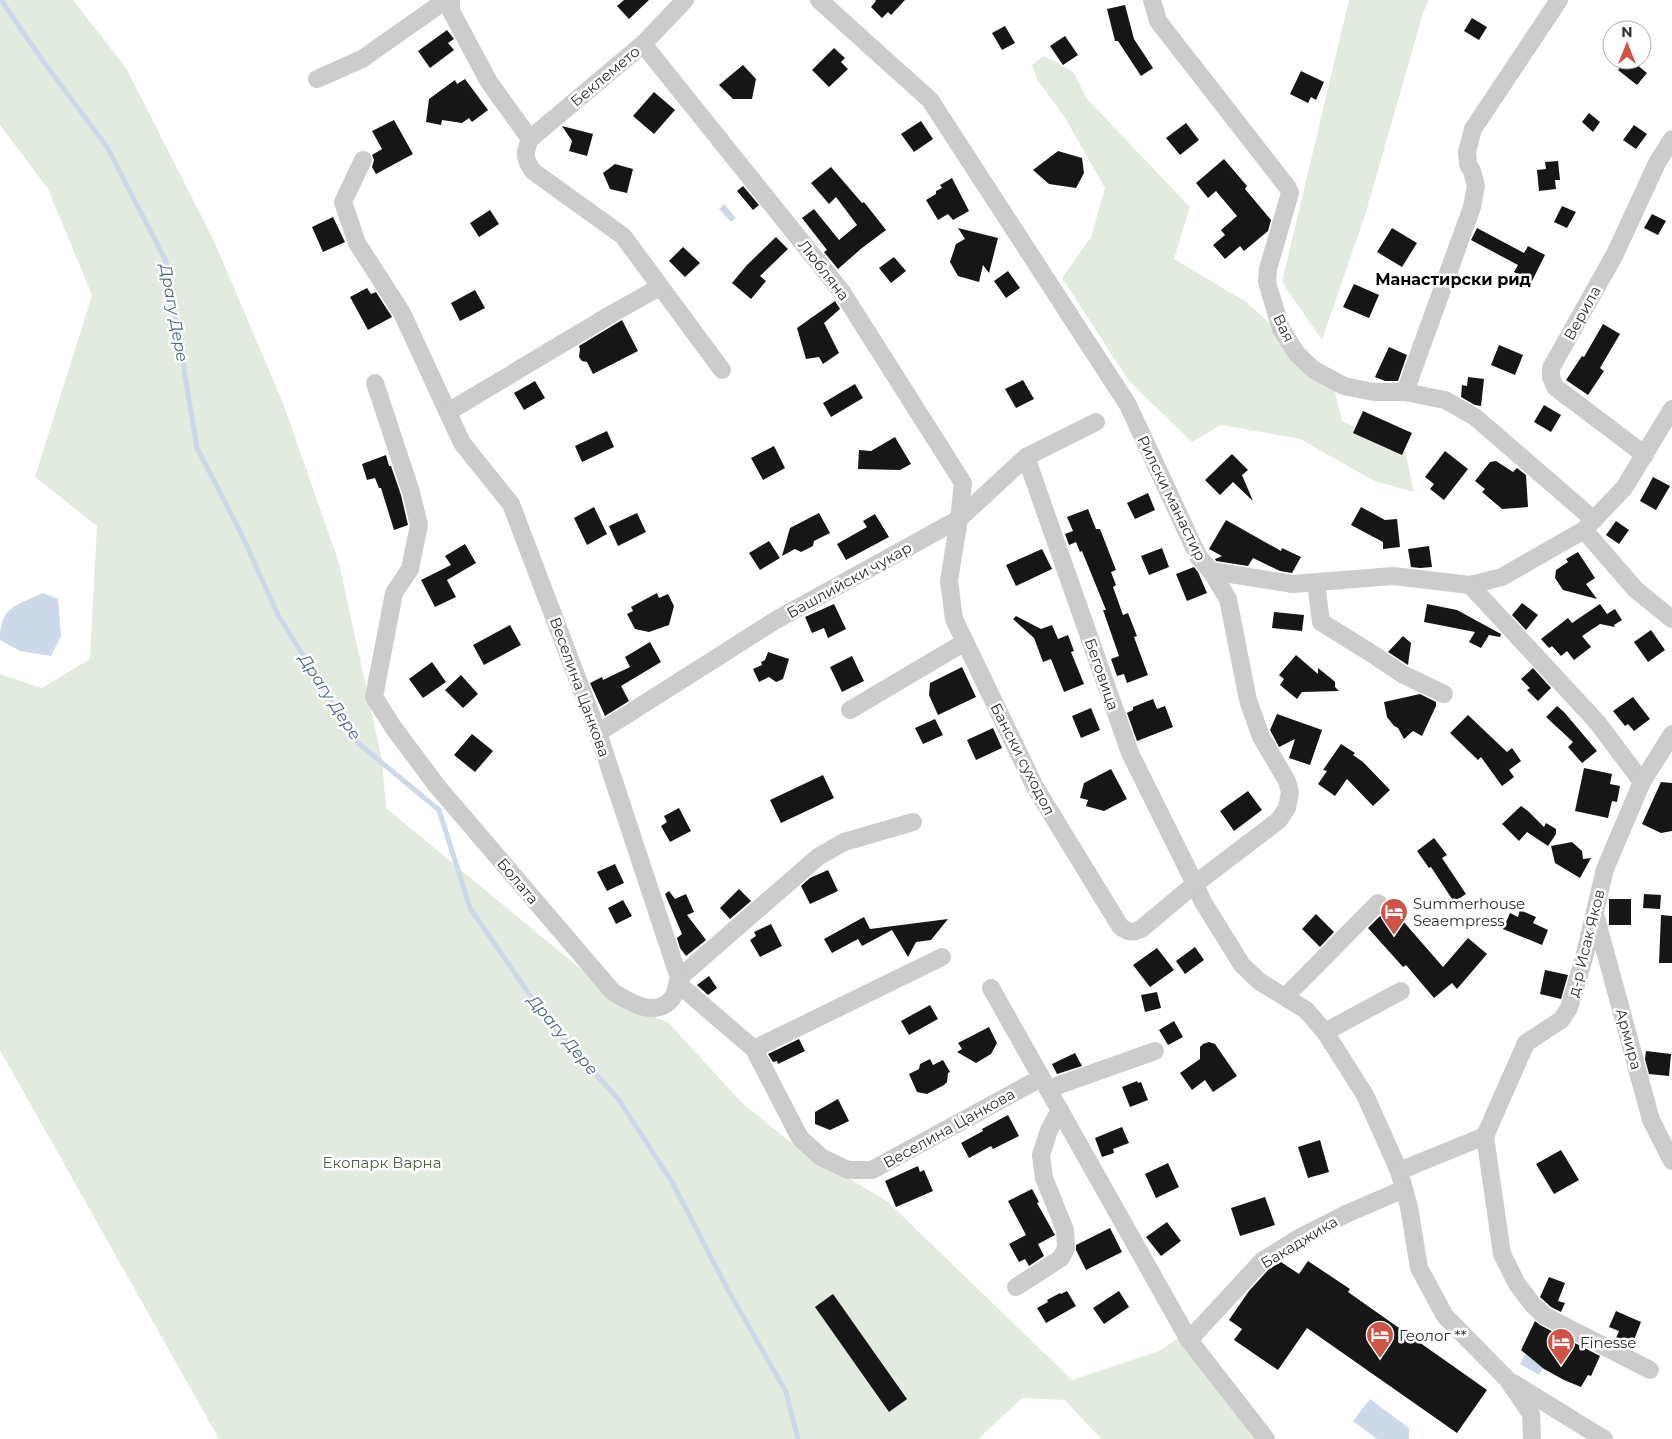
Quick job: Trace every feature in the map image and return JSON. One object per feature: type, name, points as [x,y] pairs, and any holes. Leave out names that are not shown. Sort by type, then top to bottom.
[{"type":"street","points":[[316,79],[362,59],[446,0]]},
{"type":"street","points":[[451,0],[451,11],[489,82],[527,145],[528,164],[534,172],[623,236],[722,370]]},
{"type":"street","name":"Рилски манастир","points":[[819,0],[930,100],[1128,405],[1198,556],[1228,599],[1248,700],[1261,736],[1287,781],[1290,792],[1287,808],[1279,820],[1195,884]]},
{"type":"street","name":"Вая","points":[[1152,0],[1158,21],[1288,188],[1290,194],[1268,270],[1267,282],[1281,329],[1298,354],[1314,370],[1344,386],[1374,392],[1405,392],[1445,400],[1475,417],[1589,525],[1636,590],[1672,619]]},
{"type":"street","points":[[1405,392],[1472,207],[1476,186],[1468,164],[1467,152],[1473,129],[1559,0]]},
{"type":"street","name":"Беклемето","points":[[527,145],[642,44],[681,4]]},
{"type":"street","name":"Любляна","points":[[642,44],[842,292],[963,483],[960,519]]},
{"type":"street","name":"Верила","points":[[1645,455],[1555,387],[1551,378],[1551,368],[1614,254],[1657,163],[1672,139]]},
{"type":"street","name":"Веселина Цанкова","points":[[363,160],[343,202],[357,243],[402,313],[462,443],[511,504],[598,733],[678,978],[683,988],[754,1049],[800,1138],[821,1157],[848,1170],[872,1170],[1044,1083],[1155,1051]]},
{"type":"street","points":[[448,412],[660,287]]},
{"type":"street","name":"Болата","points":[[375,383],[411,492],[418,526],[410,570],[394,593],[374,697],[393,727],[437,786],[613,992],[633,1004],[655,1008],[665,1004],[674,996],[678,978]]},
{"type":"street","points":[[1210,571],[1293,584],[1316,584],[1392,576],[1470,585],[1502,577],[1589,525],[1624,488],[1672,409]]},
{"type":"street","name":"Башлийски чукар","points":[[598,733],[776,620],[960,519],[1026,457],[1096,422]]},
{"type":"street","name":"Беговица","points":[[1026,457],[1130,753],[1195,884]]},
{"type":"street","name":"Бански суходол","points":[[960,519],[949,581],[954,619],[1034,787],[1120,926],[1125,931],[1134,932],[1141,929],[1195,884]]},
{"type":"street","points":[[1316,584],[1321,622],[1402,674],[1444,694]]},
{"type":"street","points":[[1470,585],[1597,722],[1642,782]]},
{"type":"street","points":[[850,710],[965,642]]},
{"type":"street","name":"д-р Исак Яков","points":[[1485,1136],[1526,1043],[1561,1020],[1569,1008],[1584,958],[1605,869],[1642,782],[1672,734]]},
{"type":"street","points":[[678,978],[818,857],[844,842],[913,822]]},
{"type":"street","points":[[1195,884],[1203,902],[1242,965],[1260,982],[1306,1010],[1325,1032],[1365,1095],[1400,1171],[1419,1268],[1445,1316],[1506,1379],[1530,1414],[1532,1439]]},
{"type":"street","points":[[1285,997],[1378,903]]},
{"type":"street","name":"Армира","points":[[1595,913],[1651,1120],[1672,1161]]},
{"type":"street","points":[[1584,958],[1592,953],[1600,952],[1606,955]]},
{"type":"street","points":[[754,1049],[942,957]]},
{"type":"street","points":[[991,988],[1189,1340],[1266,1439]]},
{"type":"street","points":[[1325,1032],[1401,991]]},
{"type":"street","points":[[1016,1286],[1061,1258],[1066,1248],[1065,1230],[1044,1178],[1041,1155],[1049,1130],[1060,1110]]},
{"type":"street","points":[[1400,1171],[1485,1136],[1502,1254],[1517,1284],[1534,1305],[1546,1316],[1650,1370]]},
{"type":"street","name":"Бакаджика","points":[[1189,1340],[1262,1261],[1299,1238],[1330,1222],[1404,1189]]},
{"type":"street","points":[[1506,1379],[1604,1439]]},
{"type":"green space","name":"Екопарк Варна","points":[[0,0],[73,0],[126,68],[214,241],[283,403],[339,563],[382,760],[386,808],[622,1003],[669,1023],[740,1101],[794,1145],[888,1202],[1072,1380],[1159,1351],[1181,1336],[1254,1439],[1101,1439],[1065,1400],[1022,1398],[978,1439],[219,1439],[0,1050],[0,674],[42,688],[90,659],[97,526],[35,477],[92,295],[48,189],[0,125]]},
{"type":"green space","points":[[1349,0],[1429,0],[1423,13],[1366,212],[1322,340],[1282,282]]},
{"type":"green space","points":[[1043,56],[1074,73],[1087,99],[1190,207],[1174,259],[1245,301],[1332,379],[1342,421],[1405,450],[1414,492],[1374,481],[1300,439],[1221,425],[1192,442],[1129,381],[1062,278],[1091,237],[1105,188],[1064,116],[1038,81],[1032,65]]},
{"type":"water","points":[[724,204],[736,218],[731,222],[719,209]]},
{"type":"water","points":[[43,593],[58,599],[61,636],[51,656],[20,651],[0,640],[3,620],[6,614],[18,605]]},
{"type":"water","points":[[1525,1354],[1543,1368],[1539,1375],[1520,1364]]},
{"type":"water","points":[[1370,1399],[1409,1428],[1409,1439],[1377,1439],[1353,1421]]},
{"type":"building","points":[[624,0],[649,0],[629,19],[617,6]]},
{"type":"building","points":[[875,0],[905,0],[891,15],[888,12],[882,18],[871,7]]},
{"type":"building","points":[[1125,5],[1134,39],[1153,68],[1141,76],[1118,41],[1115,41],[1107,9]]},
{"type":"building","points":[[1472,18],[1487,27],[1479,40],[1464,31]]},
{"type":"building","points":[[1005,26],[1015,43],[1002,50],[992,33]]},
{"type":"building","points":[[447,30],[454,39],[448,43],[454,50],[430,68],[418,51]]},
{"type":"building","points":[[1065,36],[1078,55],[1063,65],[1050,46]]},
{"type":"building","points":[[834,48],[845,58],[841,62],[848,69],[829,87],[812,70]]},
{"type":"building","points":[[743,65],[756,79],[752,99],[733,99],[719,85]]},
{"type":"building","points":[[1618,70],[1643,70],[1647,73],[1637,85]]},
{"type":"building","points":[[1301,71],[1324,82],[1316,100],[1311,97],[1308,103],[1290,94]]},
{"type":"building","points":[[465,79],[488,110],[472,122],[469,118],[462,123],[442,120],[441,125],[426,122],[429,99],[455,80],[457,84]]},
{"type":"building","points":[[654,92],[675,110],[654,134],[633,116]]},
{"type":"building","points":[[1589,113],[1600,122],[1593,132],[1582,122]]},
{"type":"building","points":[[394,120],[413,154],[376,174],[372,167],[374,160],[372,155],[382,149],[372,131]]},
{"type":"building","points":[[921,121],[933,139],[914,152],[901,134]]},
{"type":"building","points":[[1186,123],[1199,140],[1180,155],[1166,138]]},
{"type":"building","points":[[1634,125],[1647,134],[1636,149],[1623,140]]},
{"type":"building","points":[[562,126],[593,134],[587,156],[569,151],[572,141]]},
{"type":"building","points":[[1058,151],[1082,158],[1084,173],[1076,188],[1049,184],[1033,170]]},
{"type":"building","points":[[1224,159],[1247,186],[1245,189],[1271,220],[1268,231],[1244,251],[1240,246],[1225,259],[1213,245],[1225,235],[1221,230],[1237,216],[1216,191],[1208,198],[1196,183]]},
{"type":"building","points":[[1558,161],[1560,180],[1555,180],[1556,189],[1539,191],[1537,170],[1546,169],[1545,162]]},
{"type":"building","points":[[615,164],[633,169],[627,193],[610,189],[603,173]]},
{"type":"building","points":[[831,167],[862,203],[864,202],[886,230],[838,269],[824,252],[827,250],[802,218],[814,209],[839,240],[857,225],[836,197],[829,204],[811,183]]},
{"type":"building","points":[[952,178],[969,211],[953,220],[948,214],[938,220],[926,200],[942,188],[940,185]]},
{"type":"building","points":[[743,186],[759,205],[753,210],[737,191]]},
{"type":"building","points":[[1562,206],[1576,212],[1567,228],[1554,222]]},
{"type":"building","points":[[490,210],[499,224],[479,237],[470,223]]},
{"type":"building","points":[[1652,214],[1666,221],[1658,235],[1644,228]]},
{"type":"building","points":[[333,217],[345,242],[323,252],[312,227]]},
{"type":"building","points":[[958,228],[998,238],[989,273],[983,265],[979,282],[958,276],[950,262],[956,244],[965,239]]},
{"type":"building","points":[[1392,228],[1417,243],[1402,267],[1377,252]]},
{"type":"building","points":[[1477,228],[1524,253],[1528,246],[1545,255],[1532,281],[1514,272],[1518,265],[1471,240]]},
{"type":"building","points":[[776,237],[788,249],[760,276],[766,281],[751,299],[732,283],[747,265]]},
{"type":"building","points":[[683,247],[700,263],[685,277],[669,261]]},
{"type":"building","points":[[894,257],[906,271],[891,283],[879,268]]},
{"type":"building","points":[[1008,271],[1020,288],[1006,298],[994,281]]},
{"type":"building","points":[[1354,284],[1379,295],[1369,318],[1343,307]]},
{"type":"building","points":[[367,288],[371,294],[376,292],[392,317],[368,330],[350,297]]},
{"type":"building","points":[[475,290],[485,308],[460,321],[451,303]]},
{"type":"building","points":[[835,301],[840,309],[824,323],[839,353],[823,364],[819,357],[806,359],[797,328]]},
{"type":"building","points":[[622,320],[638,351],[593,374],[587,362],[582,361],[579,357],[579,346]]},
{"type":"building","points":[[1603,324],[1620,334],[1600,368],[1604,371],[1588,395],[1566,380],[1582,356],[1584,357]]},
{"type":"building","points":[[1499,345],[1523,355],[1515,375],[1491,365]]},
{"type":"building","points":[[1389,347],[1407,355],[1398,381],[1385,381],[1375,377]]},
{"type":"building","points":[[1468,377],[1484,379],[1481,406],[1475,405],[1461,397],[1462,385],[1467,386]]},
{"type":"building","points":[[1023,380],[1034,399],[1016,408],[1005,389]]},
{"type":"building","points":[[535,381],[545,398],[524,410],[514,393]]},
{"type":"building","points":[[855,384],[863,398],[831,417],[823,403]]},
{"type":"building","points":[[1544,405],[1561,415],[1551,432],[1534,422]]},
{"type":"building","points":[[1363,411],[1412,433],[1402,455],[1353,433]]},
{"type":"building","points":[[607,431],[614,447],[582,462],[575,446]]},
{"type":"building","points":[[895,437],[911,464],[900,470],[858,469],[859,450],[871,451]]},
{"type":"building","points":[[774,446],[785,468],[763,480],[751,458]]},
{"type":"building","points":[[1445,451],[1468,469],[1444,500],[1430,489],[1434,484],[1425,477]]},
{"type":"building","points":[[1232,454],[1248,470],[1242,475],[1253,501],[1233,482],[1220,495],[1205,480]]},
{"type":"building","points":[[386,455],[401,495],[408,525],[394,530],[381,488],[379,488],[375,478],[367,480],[362,464]]},
{"type":"building","points":[[1496,461],[1513,472],[1517,468],[1526,475],[1528,507],[1502,509],[1482,492],[1485,489],[1475,481],[1490,462]]},
{"type":"building","points":[[1653,477],[1670,486],[1656,510],[1640,501]]},
{"type":"building","points":[[1148,493],[1155,510],[1135,519],[1127,503]]},
{"type":"building","points":[[594,507],[607,534],[587,545],[574,518]]},
{"type":"building","points":[[1361,507],[1385,520],[1397,519],[1400,547],[1383,549],[1383,542],[1351,525]]},
{"type":"building","points":[[1088,509],[1096,529],[1100,529],[1116,570],[1111,572],[1116,585],[1113,587],[1123,615],[1128,613],[1137,636],[1134,637],[1148,675],[1127,683],[1124,674],[1117,676],[1111,659],[1119,656],[1103,610],[1106,610],[1082,551],[1080,552],[1076,542],[1069,545],[1065,534],[1073,531],[1067,517]]},
{"type":"building","points":[[637,513],[646,532],[618,546],[609,526]]},
{"type":"building","points":[[819,513],[830,533],[814,541],[813,546],[801,552],[795,549],[782,556],[790,528]]},
{"type":"building","points":[[875,514],[889,537],[846,560],[837,544],[867,527],[863,521]]},
{"type":"building","points":[[1226,520],[1281,551],[1282,548],[1301,557],[1292,573],[1280,571],[1253,558],[1248,566],[1216,561],[1215,559],[1222,556],[1209,549]]},
{"type":"building","points":[[1616,521],[1629,530],[1619,544],[1606,535]]},
{"type":"building","points":[[769,541],[780,558],[760,570],[749,553]]},
{"type":"building","points":[[465,544],[476,563],[447,580],[456,597],[435,607],[421,580],[451,565],[445,556]]},
{"type":"building","points":[[1429,546],[1432,567],[1411,567],[1408,549]]},
{"type":"building","points":[[1162,548],[1169,567],[1149,575],[1141,556]]},
{"type":"building","points":[[1042,549],[1052,569],[1016,586],[1006,565]]},
{"type":"building","points":[[1578,552],[1595,578],[1586,584],[1597,599],[1563,590],[1555,578],[1556,570],[1568,562],[1566,559]]},
{"type":"building","points":[[1194,567],[1207,593],[1187,601],[1176,574]]},
{"type":"building","points":[[657,593],[659,598],[668,594],[674,606],[669,625],[649,632],[635,629],[627,614],[633,611],[631,607]]},
{"type":"building","points":[[1522,603],[1538,615],[1526,630],[1512,615]]},
{"type":"building","points":[[834,604],[846,629],[828,638],[824,628],[812,633],[805,617]]},
{"type":"building","points":[[1427,604],[1457,610],[1501,634],[1500,637],[1489,635],[1481,648],[1469,642],[1475,632],[1424,622]]},
{"type":"building","points":[[1600,604],[1607,614],[1615,609],[1622,620],[1614,625],[1615,627],[1600,624],[1582,636],[1591,647],[1574,660],[1567,651],[1561,656],[1552,646],[1549,648],[1541,639],[1568,618],[1572,623]]},
{"type":"building","points":[[1274,612],[1304,615],[1302,631],[1272,628]]},
{"type":"building","points":[[1016,616],[1041,629],[1052,625],[1058,639],[1068,635],[1074,651],[1071,652],[1084,684],[1064,692],[1051,659],[1043,662],[1034,638],[1013,619]]},
{"type":"building","points":[[510,625],[521,645],[484,665],[473,645]]},
{"type":"building","points":[[1651,630],[1665,650],[1648,662],[1634,642]]},
{"type":"building","points":[[1403,636],[1411,643],[1408,665],[1388,652]]},
{"type":"building","points":[[650,642],[661,662],[621,686],[629,701],[605,716],[590,683],[602,677],[603,680],[630,667],[625,657]]},
{"type":"building","points":[[768,652],[789,659],[783,679],[776,682],[769,677],[759,682],[753,669],[762,665],[761,662],[765,660]]},
{"type":"building","points":[[1296,655],[1318,674],[1318,668],[1333,680],[1335,687],[1339,691],[1302,692],[1297,699],[1280,685],[1284,679],[1279,675]]},
{"type":"building","points":[[852,656],[864,681],[842,692],[830,667]]},
{"type":"building","points":[[432,662],[446,682],[423,698],[409,679]]},
{"type":"building","points":[[962,667],[976,697],[938,715],[929,695],[930,683]]},
{"type":"building","points":[[1533,668],[1551,688],[1538,701],[1527,690],[1530,688],[1521,679]]},
{"type":"building","points":[[461,675],[478,694],[463,708],[445,690]]},
{"type":"building","points":[[1420,694],[1436,702],[1436,706],[1422,736],[1413,731],[1404,739],[1398,728],[1387,717],[1384,702]]},
{"type":"building","points":[[1633,697],[1650,719],[1634,731],[1628,724],[1625,726],[1613,711]]},
{"type":"building","points":[[1153,699],[1157,709],[1165,706],[1173,727],[1137,741],[1127,713],[1133,710],[1133,707]]},
{"type":"building","points":[[1557,706],[1597,751],[1582,763],[1568,747],[1573,742],[1546,717]]},
{"type":"building","points":[[1091,708],[1100,730],[1081,738],[1072,716]]},
{"type":"building","points":[[1277,714],[1322,730],[1310,765],[1289,758],[1295,739],[1279,747],[1270,730]]},
{"type":"building","points":[[1468,715],[1507,752],[1512,748],[1521,761],[1509,770],[1514,777],[1502,786],[1481,757],[1478,760],[1450,733]]},
{"type":"building","points":[[935,719],[943,735],[923,744],[915,728]]},
{"type":"building","points":[[993,728],[1002,748],[976,760],[967,740]]},
{"type":"building","points":[[472,734],[493,751],[475,772],[454,755]]},
{"type":"building","points":[[1341,744],[1355,753],[1353,755],[1363,762],[1390,790],[1373,806],[1347,779],[1335,796],[1318,784],[1327,771],[1323,770]]},
{"type":"building","points":[[1584,768],[1612,774],[1610,784],[1620,786],[1617,802],[1612,801],[1608,818],[1575,811]]},
{"type":"building","points":[[1111,769],[1127,799],[1104,811],[1086,806],[1088,800],[1080,798],[1084,783]]},
{"type":"building","points":[[823,775],[834,798],[781,823],[770,800]]},
{"type":"building","points":[[1661,782],[1672,783],[1672,831],[1661,833],[1642,824]]},
{"type":"building","points":[[1248,791],[1262,810],[1234,831],[1220,811]]},
{"type":"building","points":[[1521,806],[1544,827],[1546,823],[1556,829],[1556,834],[1548,846],[1527,832],[1519,841],[1502,824]]},
{"type":"building","points":[[679,808],[691,831],[670,842],[661,826],[667,822],[664,816]]},
{"type":"building","points":[[1434,838],[1447,855],[1442,858],[1466,894],[1454,902],[1431,867],[1429,868],[1417,851]]},
{"type":"building","points":[[1572,842],[1582,851],[1583,859],[1591,858],[1580,878],[1555,863],[1551,846]]},
{"type":"building","points":[[615,864],[624,883],[607,891],[597,872]]},
{"type":"building","points":[[828,870],[838,891],[810,904],[801,886],[810,878]]},
{"type":"building","points":[[739,889],[751,901],[730,919],[720,908]]},
{"type":"building","points":[[669,891],[675,899],[686,894],[694,912],[687,915],[706,940],[686,956],[680,948],[677,938],[682,934],[665,894]]},
{"type":"building","points":[[1644,894],[1661,895],[1660,909],[1643,908]]},
{"type":"building","points":[[1609,899],[1631,899],[1631,925],[1609,925]]},
{"type":"building","points":[[623,900],[632,916],[616,924],[608,908]]},
{"type":"building","points":[[1389,905],[1443,967],[1468,938],[1487,954],[1457,989],[1452,983],[1434,998],[1406,965],[1403,967],[1368,928]]},
{"type":"building","points":[[1520,910],[1536,917],[1533,923],[1548,930],[1542,945],[1503,929],[1510,913],[1518,917]]},
{"type":"building","points":[[1316,914],[1334,932],[1320,947],[1302,929]]},
{"type":"building","points":[[1661,915],[1672,916],[1672,963],[1659,963]]},
{"type":"building","points":[[864,917],[870,929],[948,919],[931,940],[916,942],[908,957],[892,930],[862,946],[858,939],[832,953],[824,939]]},
{"type":"building","points":[[771,924],[782,946],[760,957],[750,940],[756,936],[754,932]]},
{"type":"building","points":[[1195,947],[1204,960],[1185,974],[1176,961]]},
{"type":"building","points":[[1157,948],[1174,970],[1150,987],[1133,965]]},
{"type":"building","points":[[1545,970],[1568,975],[1561,999],[1540,994]]},
{"type":"building","points":[[709,976],[717,988],[708,995],[697,985]]},
{"type":"building","points":[[1157,992],[1161,1008],[1145,1012],[1141,995]]},
{"type":"building","points":[[930,1005],[938,1019],[909,1035],[901,1021]]},
{"type":"building","points":[[1174,1021],[1183,1037],[1168,1045],[1159,1030]]},
{"type":"building","points":[[989,1027],[997,1043],[991,1054],[976,1063],[957,1052],[962,1049],[958,1043]]},
{"type":"building","points":[[799,1039],[805,1051],[778,1064],[777,1061],[773,1062],[768,1054]]},
{"type":"building","points":[[1209,1042],[1215,1044],[1237,1076],[1213,1092],[1205,1080],[1192,1090],[1180,1073],[1200,1059],[1200,1047]]},
{"type":"building","points":[[1646,1051],[1671,1054],[1669,1076],[1649,1074],[1645,1059]]},
{"type":"building","points":[[1075,1053],[1082,1066],[1057,1074],[1052,1064]]},
{"type":"building","points":[[930,1059],[933,1065],[943,1060],[950,1072],[948,1073],[947,1082],[927,1094],[917,1092],[909,1074],[919,1069],[920,1064]]},
{"type":"building","points":[[1137,1081],[1138,1083],[1141,1082],[1148,1100],[1130,1107],[1122,1087]]},
{"type":"building","points":[[838,1099],[849,1121],[830,1130],[815,1124],[815,1112]]},
{"type":"building","points":[[1008,1115],[1019,1136],[993,1149],[991,1146],[969,1158],[961,1143]]},
{"type":"building","points":[[1122,1127],[1129,1143],[1113,1149],[1114,1153],[1102,1157],[1095,1138]]},
{"type":"building","points":[[1320,1140],[1329,1172],[1308,1178],[1298,1147]]},
{"type":"building","points":[[1561,1150],[1579,1180],[1554,1194],[1536,1164]]},
{"type":"building","points":[[1168,1163],[1179,1187],[1156,1198],[1145,1174]]},
{"type":"building","points":[[918,1166],[920,1172],[924,1170],[933,1191],[896,1207],[885,1181]]},
{"type":"building","points":[[1032,1189],[1039,1202],[1037,1203],[1055,1235],[1038,1244],[1044,1256],[1029,1266],[1025,1259],[1019,1262],[1009,1244],[1026,1235],[1008,1201]]},
{"type":"building","points":[[1265,1197],[1275,1225],[1240,1236],[1231,1208]]},
{"type":"building","points":[[1167,1222],[1181,1241],[1161,1256],[1146,1237]]},
{"type":"building","points":[[1110,1228],[1122,1252],[1086,1270],[1076,1250],[1076,1245]]},
{"type":"building","points":[[1308,1261],[1350,1289],[1348,1292],[1487,1390],[1457,1433],[1307,1328],[1278,1370],[1234,1340],[1242,1329],[1229,1320],[1249,1291],[1269,1269],[1281,1262],[1299,1274]]},
{"type":"building","points":[[1549,1277],[1565,1283],[1558,1301],[1565,1303],[1561,1312],[1551,1307],[1540,1297]]},
{"type":"building","points":[[1067,1291],[1076,1306],[1046,1323],[1037,1308],[1048,1302],[1047,1300]]},
{"type":"building","points":[[1119,1291],[1129,1307],[1104,1324],[1093,1308]]},
{"type":"building","points":[[833,1294],[907,1399],[889,1412],[815,1307]]},
{"type":"building","points":[[1616,1311],[1641,1322],[1632,1345],[1616,1338],[1619,1331],[1609,1327]]},
{"type":"building","points":[[1535,1321],[1600,1356],[1591,1376],[1588,1375],[1581,1387],[1544,1369],[1521,1350]]},
{"type":"waterway","name":"Драгу Дере","points":[[1,0],[43,61],[107,147],[166,261],[197,448],[240,531],[278,615],[358,743],[439,810],[470,908],[547,1020],[619,1100],[672,1182],[728,1290],[786,1392],[798,1439]]},
{"type":"place","name":"Summerhouse Seaempress","points":[[1394,936]]},
{"type":"place","name":"Геолог **","points":[[1380,1359]]},
{"type":"place","name":"Finesse","points":[[1561,1366]]},
{"type":"district","name":"Манастирски рид","points":[[1453,279]]}]
